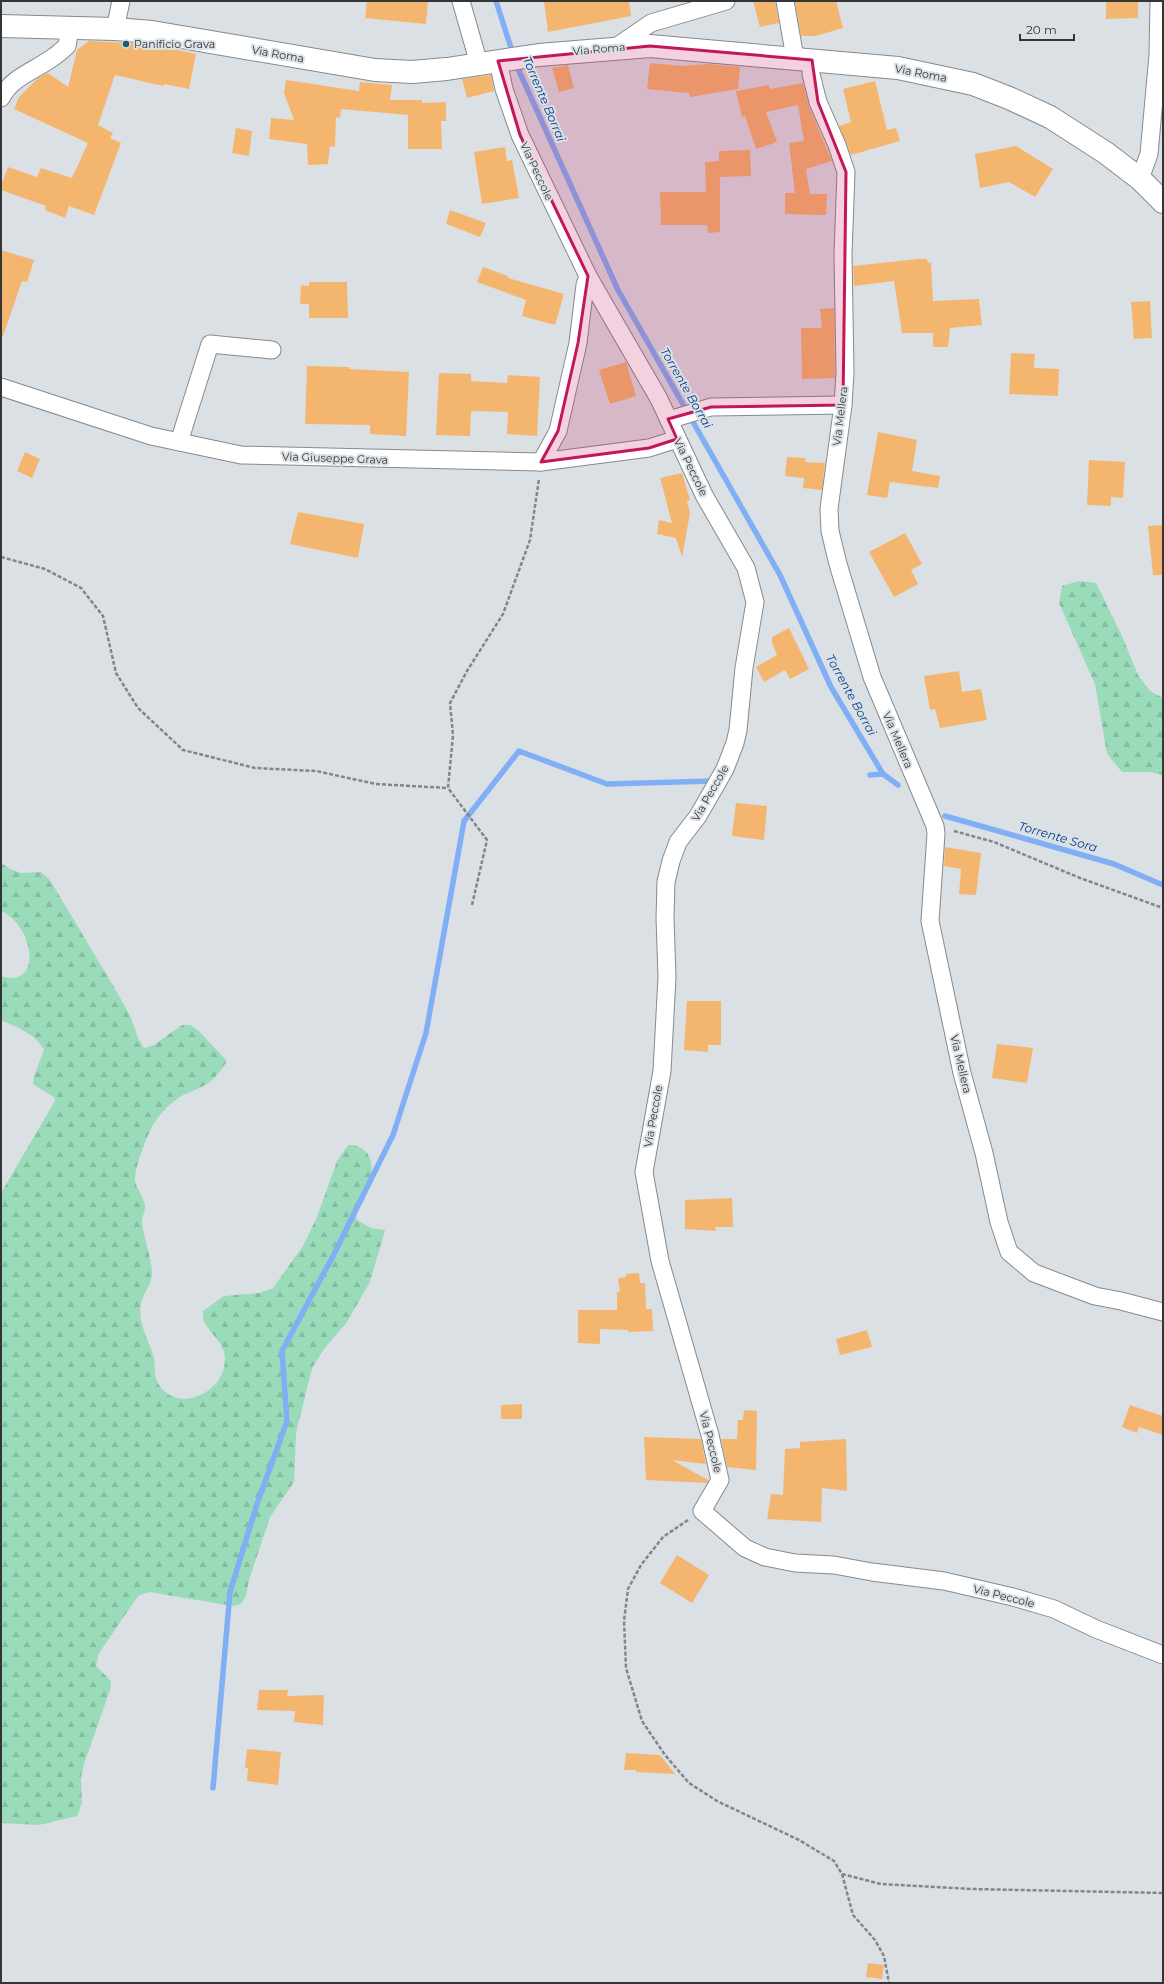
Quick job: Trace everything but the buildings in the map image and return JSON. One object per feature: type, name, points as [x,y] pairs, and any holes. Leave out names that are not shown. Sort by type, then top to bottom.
[{"type":"main road","name":"Via Roma","points":[[1,26],[115,29],[185,36],[375,70],[412,72],[540,55],[616,47],[657,46],[898,68],[973,84],[1009,98],[1050,117],[1106,153],[1140,179],[1163,202]]},
{"type":"street","points":[[115,29],[121,1]]},
{"type":"street","name":"Via Peccole","points":[[461,1],[494,62],[520,135],[588,276],[659,399],[675,417],[676,439],[704,495],[746,568],[755,602],[744,668],[738,730],[735,743],[725,769],[698,816],[678,842],[671,861],[666,882],[665,918],[667,976],[662,1071],[644,1172],[660,1260],[710,1435],[720,1480],[702,1511],[745,1548],[765,1557],[795,1563],[834,1565],[872,1572],[944,1581],[1013,1597],[1054,1609],[1096,1629],[1163,1656]]},
{"type":"street","points":[[616,47],[651,23],[726,1]]},
{"type":"street","name":"Via Mellera","points":[[785,1],[803,59],[811,74],[818,102],[837,144],[846,172],[843,254],[845,373],[843,405],[830,509],[830,531],[838,564],[872,677],[935,826],[936,834],[930,921],[962,1074],[984,1153],[999,1222],[1009,1252],[1034,1274],[1095,1296],[1163,1312]]},
{"type":"street","points":[[1140,179],[1149,154],[1158,56],[1159,1]]},
{"type":"street","points":[[1,98],[5,90],[18,78],[53,58],[67,46],[70,28]]},
{"type":"street","points":[[1152,118],[1160,108],[1163,97]]},
{"type":"street","points":[[541,462],[558,431],[578,343],[585,285],[588,276]]},
{"type":"street","points":[[179,442],[210,344],[272,350]]},
{"type":"street","name":"Via Giuseppe Grava","points":[[1,387],[151,436],[241,455],[541,462],[649,448],[676,439]]},
{"type":"street","points":[[675,417],[711,407],[843,405]]},
{"type":"path","points":[[472,905],[487,840],[448,788],[453,735],[450,703],[467,671],[503,614],[530,540],[541,462]]},
{"type":"path","points":[[1,557],[45,569],[81,588],[102,616],[116,673],[138,708],[183,750],[255,768],[316,771],[376,784],[448,788]]},
{"type":"path","points":[[935,826],[994,842],[1080,878],[1163,908]]},
{"type":"path","points":[[702,1511],[663,1537],[641,1565],[628,1589],[624,1621],[626,1668],[642,1721],[665,1756],[689,1783],[718,1801],[775,1828],[834,1861],[842,1874],[853,1915],[866,1929],[884,1956],[889,1983]]},
{"type":"path","points":[[842,1874],[881,1884],[972,1889],[1163,1893]]},
{"type":"highlighted area","points":[[650,46],[812,60],[818,102],[846,172],[843,405],[711,407],[668,419],[677,439],[649,448],[541,462],[558,431],[578,343],[588,276],[520,135],[498,61]]},
{"type":"green space","points":[[1079,581],[1096,583],[1122,636],[1138,675],[1150,691],[1163,698],[1163,775],[1150,772],[1122,772],[1107,754],[1095,684],[1059,603],[1062,586]]},
{"type":"green space","points":[[1,863],[10,869],[21,873],[41,872],[50,880],[118,994],[131,1018],[138,1038],[144,1048],[154,1045],[182,1025],[190,1025],[198,1030],[227,1061],[210,1082],[183,1095],[163,1111],[149,1133],[136,1168],[135,1182],[145,1204],[142,1222],[152,1272],[151,1281],[142,1299],[140,1311],[142,1325],[154,1358],[156,1379],[163,1390],[173,1397],[184,1399],[196,1397],[207,1391],[216,1383],[223,1372],[225,1359],[224,1353],[221,1344],[204,1322],[203,1311],[224,1296],[259,1293],[273,1288],[303,1246],[317,1217],[337,1161],[348,1145],[360,1147],[368,1154],[372,1170],[367,1190],[355,1214],[357,1220],[371,1228],[385,1230],[370,1282],[347,1322],[324,1349],[312,1368],[296,1433],[294,1482],[270,1517],[249,1580],[246,1596],[241,1604],[233,1606],[149,1592],[138,1596],[99,1653],[96,1666],[111,1681],[110,1690],[84,1764],[81,1778],[82,1803],[77,1816],[39,1825],[1,1823],[1,1193],[55,1101],[55,1098],[33,1084],[34,1076],[44,1050],[41,1044],[26,1032],[1,1020],[1,976],[14,978],[23,974],[28,966],[30,955],[22,930],[13,919],[1,911]]},
{"type":"waterway","name":"Torrente Borrai","points":[[496,1],[513,54]]},
{"type":"waterway","name":"Torrente Borrai","points":[[515,62],[618,290],[780,575],[831,687],[883,774]]},
{"type":"waterway","points":[[213,1788],[230,1592],[257,1504],[287,1421],[282,1351],[333,1256],[393,1135],[426,1033],[464,821],[519,751],[607,784],[712,781]]},
{"type":"waterway","name":"Torrente Borrai","points":[[870,775],[883,774],[898,785]]},
{"type":"waterway","name":"Torrente Sora","points":[[945,816],[1114,864],[1163,885]]},
{"type":"place","name":"Panificio Grava","points":[[126,44]]}]
